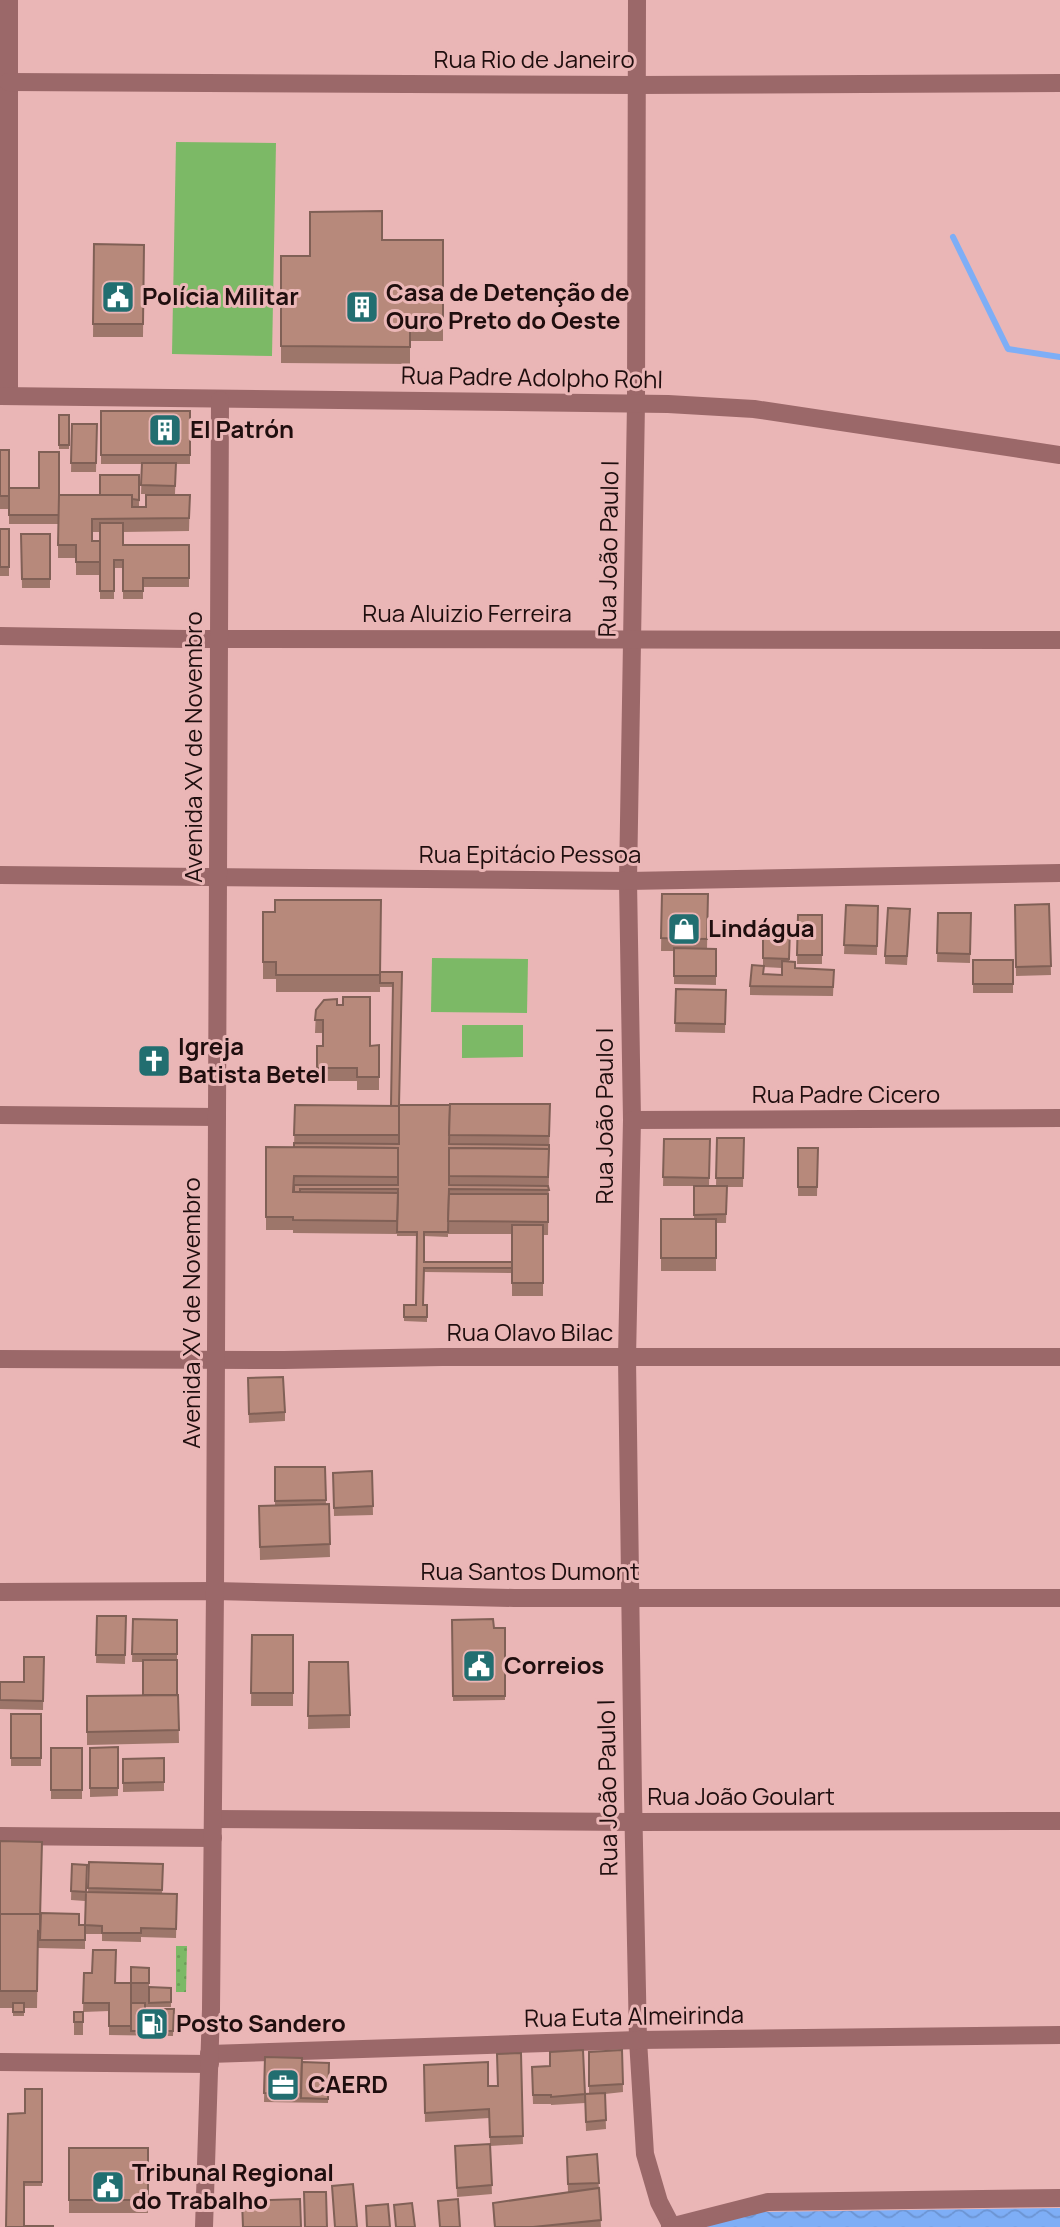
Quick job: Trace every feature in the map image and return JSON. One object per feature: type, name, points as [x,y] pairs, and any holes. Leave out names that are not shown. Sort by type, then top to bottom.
[{"type":"street","points":[[4,396],[9,0]]},
{"type":"street","name":"Rua João Paulo I","points":[[637,0],[636,403],[628,881],[632,1120],[627,1358],[633,1822],[638,2040],[645,2154],[659,2202],[671,2227]]},
{"type":"street","name":"Rua Rio de Janeiro","points":[[8,82],[637,85],[1060,83]]},
{"type":"street","name":"Rua Padre Adolpho Rohl","points":[[4,396],[636,403],[754,409],[1060,455]]},
{"type":"street","name":"Avenida XV de Novembro","points":[[204,2227],[215,1591],[220,400]]},
{"type":"street","name":"Rua Aluizio Ferreira","points":[[0,636],[218,639],[1060,640]]},
{"type":"street","name":"Rua Epitácio Pessoa","points":[[0,875],[628,881],[1060,873]]},
{"type":"street","points":[[0,1115],[217,1117]]},
{"type":"street","name":"Rua Padre Cicero","points":[[632,1120],[1060,1118]]},
{"type":"street","name":"Rua Olavo Bilac","points":[[0,1359],[1060,1357]]},
{"type":"street","name":"Rua Santos Dumont","points":[[0,1592],[215,1591],[514,1598],[1060,1598]]},
{"type":"street","name":"Rua João Goulart","points":[[213,1819],[1060,1821]]},
{"type":"street","points":[[0,1836],[212,1838]]},
{"type":"street","name":"Rua Euta Almeirinda","points":[[0,2062],[209,2059],[638,2040],[1060,2035]]},
{"type":"street","points":[[671,2227],[768,2202],[1060,2198]]},
{"type":"green space","points":[[176,142],[276,143],[272,356],[172,354]]},
{"type":"green space","points":[[432,958],[528,959],[527,1013],[431,1012]]},
{"type":"green space","points":[[462,1025],[523,1025],[523,1057],[462,1058]]},
{"type":"green space","points":[[176,1946],[187,1946],[186,1992],[176,1992]]},
{"type":"water","points":[[1060,2208],[1060,2227],[706,2227],[761,2212]]},
{"type":"building","name":"Casa de Detenção de Ouro Preto do Oeste","points":[[382,211],[382,240],[443,240],[443,324],[410,324],[410,347],[281,346],[281,256],[310,256],[310,212]]},
{"type":"building","name":"Polícia Militar","points":[[94,244],[144,245],[143,324],[93,324]]},
{"type":"building","points":[[101,411],[190,411],[190,455],[101,455]]},
{"type":"building","points":[[59,415],[69,415],[69,445],[59,445]]},
{"type":"building","points":[[72,424],[97,424],[96,463],[71,463]]},
{"type":"building","points":[[0,450],[9,450],[9,496],[0,496]]},
{"type":"building","points":[[39,452],[59,452],[59,515],[9,515],[9,488],[39,488]]},
{"type":"building","points":[[142,463],[176,463],[175,486],[141,485]]},
{"type":"building","points":[[100,475],[139,475],[139,500],[132,499],[132,495],[100,495]]},
{"type":"building","points":[[59,495],[132,495],[132,507],[146,507],[146,495],[190,495],[189,518],[92,519],[92,541],[100,541],[100,562],[76,562],[76,545],[58,545]]},
{"type":"building","points":[[100,523],[123,523],[123,545],[189,545],[189,578],[143,578],[143,591],[123,591],[123,560],[114,560],[114,591],[100,591]]},
{"type":"building","points":[[0,529],[9,529],[9,567],[0,567]]},
{"type":"building","points":[[21,534],[50,534],[50,579],[22,579]]},
{"type":"building","name":"Lindágua","points":[[662,894],[708,894],[707,939],[661,938]]},
{"type":"building","points":[[275,900],[381,900],[380,975],[276,975],[276,962],[263,962],[263,912],[275,912]]},
{"type":"building","points":[[1049,904],[1051,966],[1016,967],[1015,905]]},
{"type":"building","points":[[846,905],[878,906],[877,946],[844,945]]},
{"type":"building","points":[[888,908],[910,909],[907,956],[885,956]]},
{"type":"building","points":[[938,913],[971,913],[970,954],[937,953]]},
{"type":"building","points":[[798,915],[822,915],[822,955],[797,955]]},
{"type":"building","points":[[763,927],[790,928],[789,959],[763,958]]},
{"type":"building","points":[[674,948],[716,949],[716,976],[674,976]]},
{"type":"building","points":[[973,960],[1013,960],[1013,984],[973,984]]},
{"type":"building","points":[[782,961],[795,962],[795,968],[834,970],[833,987],[750,986],[752,965],[764,966],[763,974],[782,975]]},
{"type":"building","points":[[380,972],[402,972],[399,1105],[450,1105],[449,1144],[549,1145],[549,1149],[449,1148],[449,1185],[548,1186],[549,1190],[449,1189],[448,1232],[424,1232],[424,1262],[512,1262],[512,1268],[424,1268],[423,1305],[427,1305],[427,1317],[404,1317],[404,1305],[416,1305],[417,1232],[397,1232],[398,1189],[300,1189],[300,1192],[294,1192],[294,1185],[398,1185],[398,1148],[294,1147],[294,1143],[399,1144],[399,1106],[391,1106],[393,983],[380,983]]},
{"type":"building","points":[[676,989],[726,990],[725,1024],[675,1023]]},
{"type":"building","points":[[343,997],[370,997],[370,1046],[379,1045],[379,1077],[357,1077],[357,1068],[317,1068],[317,1046],[323,1046],[323,1020],[315,1020],[316,1010],[324,1000],[337,999],[337,1005],[343,1005]]},
{"type":"building","points":[[450,1104],[550,1104],[549,1136],[449,1135]]},
{"type":"building","points":[[295,1105],[399,1106],[399,1135],[294,1135]]},
{"type":"building","points":[[717,1138],[744,1138],[743,1178],[716,1178]]},
{"type":"building","points":[[664,1139],[710,1139],[709,1178],[663,1177]]},
{"type":"building","points":[[266,1147],[398,1148],[398,1177],[294,1176],[293,1192],[398,1193],[397,1221],[293,1220],[293,1217],[266,1217]]},
{"type":"building","points":[[449,1148],[549,1149],[548,1177],[449,1176]]},
{"type":"building","points":[[798,1148],[818,1148],[817,1187],[798,1187]]},
{"type":"building","points":[[694,1186],[727,1186],[726,1214],[694,1215]]},
{"type":"building","points":[[449,1194],[548,1194],[548,1222],[448,1221]]},
{"type":"building","points":[[661,1219],[716,1219],[716,1258],[661,1258]]},
{"type":"building","points":[[512,1225],[543,1225],[543,1283],[512,1283]]},
{"type":"building","points":[[283,1377],[285,1412],[249,1414],[248,1378]]},
{"type":"building","points":[[275,1467],[325,1467],[326,1500],[275,1501]]},
{"type":"building","points":[[372,1471],[373,1506],[334,1508],[333,1473]]},
{"type":"building","points":[[329,1504],[330,1544],[260,1547],[259,1506]]},
{"type":"building","points":[[97,1616],[126,1616],[125,1655],[96,1655]]},
{"type":"building","points":[[133,1619],[177,1620],[177,1654],[132,1654]]},
{"type":"building","name":"Correios","points":[[493,1619],[494,1628],[505,1628],[505,1696],[453,1696],[452,1620]]},
{"type":"building","points":[[252,1635],[293,1635],[293,1693],[251,1693]]},
{"type":"building","points":[[24,1657],[44,1657],[43,1701],[0,1700],[0,1682],[24,1682]]},
{"type":"building","points":[[143,1660],[177,1660],[177,1695],[143,1695]]},
{"type":"building","points":[[309,1662],[348,1662],[350,1715],[308,1716]]},
{"type":"building","points":[[178,1695],[179,1730],[87,1732],[87,1696]]},
{"type":"building","points":[[11,1714],[41,1714],[41,1758],[11,1758]]},
{"type":"building","points":[[118,1747],[118,1788],[90,1788],[90,1748]]},
{"type":"building","points":[[51,1748],[82,1748],[82,1790],[51,1790]]},
{"type":"building","points":[[164,1758],[164,1782],[123,1783],[123,1759]]},
{"type":"building","points":[[0,1841],[42,1842],[40,1918],[40,1914],[0,1914]]},
{"type":"building","points":[[89,1862],[163,1864],[162,1890],[88,1888]]},
{"type":"building","points":[[72,1864],[87,1865],[86,1892],[71,1891]]},
{"type":"building","points":[[86,1892],[177,1894],[176,1929],[141,1928],[141,1933],[102,1933],[102,1926],[85,1925]]},
{"type":"building","points":[[41,1913],[79,1914],[79,1925],[85,1925],[85,1940],[40,1940]]},
{"type":"building","points":[[0,1914],[40,1914],[37,1991],[0,1991]]},
{"type":"building","points":[[93,1950],[116,1950],[115,1983],[131,1983],[131,2026],[109,2026],[109,2003],[83,2003],[84,1973],[92,1973]]},
{"type":"building","points":[[131,1967],[149,1968],[149,1983],[131,1983]]},
{"type":"building","points":[[149,1987],[171,1988],[171,2002],[149,2003]]},
{"type":"building","points":[[13,2003],[24,2003],[24,2012],[13,2012]]},
{"type":"building","name":"Posto Sandero","points":[[131,2003],[145,2003],[145,2009],[174,2009],[173,2031],[131,2031]]},
{"type":"building","points":[[74,2012],[83,2012],[83,2022],[74,2022]]},
{"type":"building","points":[[583,2050],[585,2094],[551,2097],[533,2095],[532,2067],[550,2066],[550,2052]]},
{"type":"building","points":[[622,2050],[623,2084],[589,2086],[589,2052]]},
{"type":"building","points":[[521,2053],[523,2136],[490,2137],[489,2109],[425,2113],[424,2065],[488,2062],[488,2086],[498,2086],[497,2054]]},
{"type":"building","name":"CAERD","points":[[265,2057],[302,2058],[301,2094],[264,2093]]},
{"type":"building","points":[[302,2062],[329,2063],[328,2099],[301,2098]]},
{"type":"building","points":[[25,2089],[42,2089],[42,2182],[24,2182],[24,2226],[53,2227],[6,2227],[8,2114],[25,2113]]},
{"type":"building","points":[[605,2093],[606,2120],[586,2122],[585,2094]]},
{"type":"building","points":[[490,2144],[492,2185],[457,2188],[455,2146]]},
{"type":"building","name":"Tribunal Regional do Trabalho","points":[[69,2148],[148,2148],[148,2200],[69,2200]]},
{"type":"building","points":[[597,2154],[599,2183],[568,2184],[567,2157]]},
{"type":"building","points":[[353,2184],[357,2227],[335,2227],[332,2186]]},
{"type":"building","points":[[599,2188],[601,2220],[533,2227],[495,2227],[493,2203]]},
{"type":"building","points":[[304,2192],[326,2192],[327,2227],[305,2227]]},
{"type":"building","points":[[300,2199],[301,2227],[243,2227],[242,2201]]},
{"type":"building","points":[[458,2199],[460,2227],[440,2227],[438,2201]]},
{"type":"building","points":[[412,2203],[415,2227],[396,2227],[394,2205]]},
{"type":"building","points":[[388,2204],[390,2227],[367,2227],[366,2206]]},
{"type":"waterway","points":[[953,237],[1008,349],[1060,357]]},
{"type":"place","name":"Polícia Militar","points":[[118,297]]},
{"type":"place","name":"Casa de Detenção de Ouro Preto do Oeste","points":[[362,307]]},
{"type":"place","name":"El Patrón","points":[[165,430]]},
{"type":"place","name":"Lindágua","points":[[684,929]]},
{"type":"place","name":"Igreja Batista Betel","points":[[154,1061]]},
{"type":"place","name":"Correios","points":[[479,1666]]},
{"type":"place","name":"Posto Sandero","points":[[152,2024]]},
{"type":"place","name":"CAERD","points":[[283,2085]]},
{"type":"place","name":"Tribunal Regional do Trabalho","points":[[108,2187]]}]
